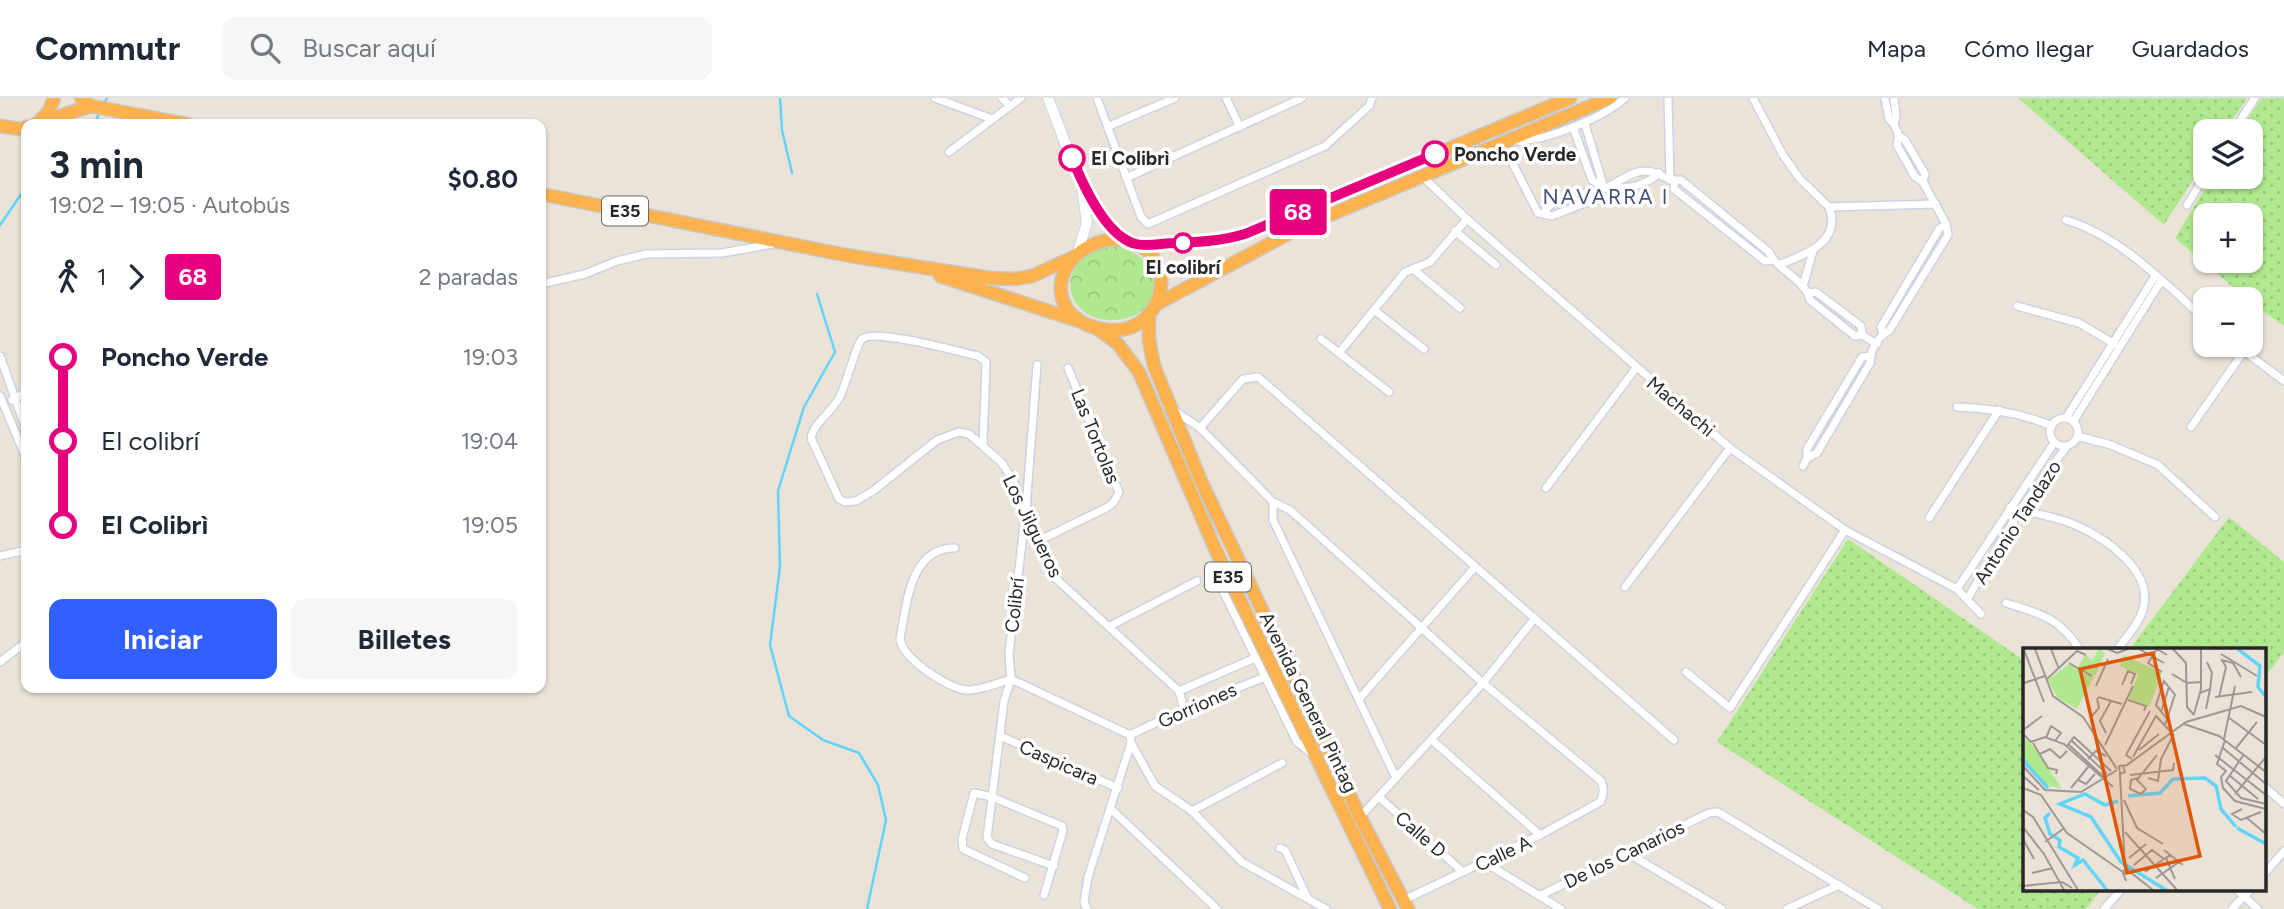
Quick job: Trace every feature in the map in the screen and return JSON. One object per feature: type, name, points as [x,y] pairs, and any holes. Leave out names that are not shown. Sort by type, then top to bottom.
[{"type":"highway","points":[[41,119],[47,114],[54,98]]},
{"type":"highway","points":[[1132,242],[1224,240],[1245,234],[1570,98]]},
{"type":"highway","points":[[1152,309],[1277,238],[1610,98]]},
{"type":"highway","points":[[47,119],[87,102],[129,115],[155,119]]},
{"type":"highway","points":[[0,126],[21,129]]},
{"type":"highway","name":"E35","points":[[546,195],[920,269],[990,278],[1016,279],[1032,276],[1100,241],[1132,242],[1150,255],[1162,276],[1161,291],[1152,309],[1128,328],[1113,331],[1098,329],[963,286],[920,269]]},
{"type":"highway","points":[[1075,255],[1062,276],[1061,298],[1079,321]]},
{"type":"highway","name":"Avenida General Pintag","points":[[1152,309],[1150,349],[1154,366],[1201,481],[1360,817],[1406,904]]},
{"type":"highway","name":"Avenida General Pintag","points":[[1098,329],[1118,344],[1139,372],[1222,565],[1390,909]]},
{"type":"main road","points":[[1048,98],[1080,178],[1101,214],[1116,232],[1132,242]]},
{"type":"main road","points":[[1075,255],[1087,223],[1080,178]]},
{"type":"street","points":[[935,98],[992,119]]},
{"type":"street","points":[[1002,98],[1010,106]]},
{"type":"street","points":[[949,152],[1021,98]]},
{"type":"street","points":[[1097,98],[1142,219],[1150,224],[1325,146],[1369,106],[1373,98]]},
{"type":"street","points":[[1109,126],[1175,98]]},
{"type":"street","points":[[1226,98],[1240,127]]},
{"type":"street","points":[[1126,178],[1302,98]]},
{"type":"street","points":[[1509,140],[1529,140],[1584,124],[1625,98]]},
{"type":"street","points":[[1668,98],[1672,181]]},
{"type":"street","points":[[1753,98],[1768,129],[1800,179],[1832,213],[1828,233],[1813,251],[1803,286]]},
{"type":"street","points":[[1805,462],[1807,449],[1862,357],[1870,356],[1883,334],[1881,327],[1939,229],[1946,224],[1923,182],[1915,177],[1896,145],[1899,136],[1889,119],[1885,98]]},
{"type":"street","points":[[1894,98],[1894,124]]},
{"type":"street","points":[[2241,119],[2255,98]]},
{"type":"street","points":[[1584,124],[1608,187]]},
{"type":"street","points":[[1573,127],[1592,180],[1608,187]]},
{"type":"street","points":[[1511,160],[1536,211],[1552,216],[1590,201],[1593,194],[1608,187],[1618,178],[1638,172],[1650,170],[1672,181],[1681,180],[1769,252],[1775,262],[1808,293],[1816,292],[1861,326],[1862,335],[1877,344]]},
{"type":"street","name":"Machachi","points":[[1422,176],[1466,219],[1562,299],[1636,368],[1730,448],[1845,530],[1957,589],[1981,614]]},
{"type":"street","points":[[2188,205],[2197,189]]},
{"type":"street","points":[[1829,207],[1936,204]]},
{"type":"street","points":[[1339,353],[1405,272],[1430,262],[1466,219]]},
{"type":"street","points":[[2066,220],[2081,225],[2116,245],[2193,309]]},
{"type":"street","points":[[1455,232],[1496,265]]},
{"type":"street","points":[[546,283],[585,274],[623,259],[646,254],[722,253],[784,242]]},
{"type":"street","points":[[1775,262],[1813,251]]},
{"type":"street","points":[[1413,269],[1460,308]]},
{"type":"street","points":[[2070,420],[2158,278]]},
{"type":"street","points":[[2017,306],[2079,323],[2116,345]]},
{"type":"street","points":[[1374,310],[1424,349]]},
{"type":"street","points":[[884,335],[978,356],[984,360],[987,367],[983,444],[969,434],[959,432],[937,440],[873,491],[851,502],[839,499],[812,444],[811,434],[834,409],[852,367],[859,342],[864,337],[884,335]]},
{"type":"street","points":[[1321,340],[1389,393]]},
{"type":"street","points":[[0,356],[21,415]]},
{"type":"street","points":[[2191,427],[2240,357]]},
{"type":"street","points":[[2252,357],[2284,381]]},
{"type":"street","name":"Colibrí","points":[[1011,679],[1009,654],[1026,508],[1037,365]]},
{"type":"street","name":"Las Tortolas","points":[[1038,541],[1108,507],[1119,492],[1068,368]]},
{"type":"street","points":[[1546,488],[1636,368]]},
{"type":"street","points":[[1200,428],[1243,379],[1258,377],[1674,740]]},
{"type":"street","points":[[2,407],[21,395]]},
{"type":"street","points":[[0,396],[2,407],[21,447]]},
{"type":"street","points":[[1170,405],[1184,419],[1200,428],[1273,502],[1290,510],[1483,683]]},
{"type":"street","points":[[1957,407],[1999,410],[2032,417],[2052,426],[2058,420],[2070,420]]},
{"type":"street","points":[[1928,518],[1999,410]]},
{"type":"street","points":[[2070,420],[2078,431],[2077,436],[2111,445],[2158,465],[2215,516]]},
{"type":"street","name":"Antonio Tandazo","points":[[2052,426],[2050,435],[2054,443]]},
{"type":"street","name":"Antonio Tandazo","points":[[1968,598],[2020,510],[2077,436]]},
{"type":"street","name":"Antonio Tandazo","points":[[2054,443],[2067,446]]},
{"type":"street","name":"Antonio Tandazo","points":[[1957,589],[2054,443]]},
{"type":"street","name":"Los Jilgueros","points":[[983,444],[1001,462],[1013,480],[1054,576],[1179,691]]},
{"type":"street","points":[[1625,587],[1730,448]]},
{"type":"street","points":[[1273,502],[1273,520],[1396,778]]},
{"type":"street","points":[[2010,507],[2072,523],[2106,541],[2132,565],[2145,586],[2144,607],[2136,625],[2119,648]]},
{"type":"street","points":[[1686,672],[1730,708],[1845,530]]},
{"type":"street","points":[[955,548],[943,548],[922,560],[907,604],[900,643],[908,656],[947,683],[963,690],[1011,679],[1131,739],[1155,786],[1192,811],[1242,862],[1326,909]]},
{"type":"street","points":[[0,556],[21,551]]},
{"type":"street","points":[[1222,565],[1221,587],[1255,657],[1297,742],[1315,756]]},
{"type":"street","points":[[1359,699],[1475,567]]},
{"type":"street","points":[[1970,568],[1983,574]]},
{"type":"street","points":[[1110,626],[1197,581]]},
{"type":"street","points":[[2007,603],[2047,615],[2071,636],[2079,648]]},
{"type":"street","points":[[1360,817],[1483,683],[1535,618]]},
{"type":"street","points":[[0,663],[21,646]]},
{"type":"street","points":[[1184,709],[1179,691],[1255,657]]},
{"type":"street","name":"Gorriones","points":[[1131,739],[1184,709],[1265,677]]},
{"type":"street","points":[[1011,679],[1004,701],[987,838],[990,843],[1054,866]]},
{"type":"street","name":"Calle A","points":[[1406,904],[1462,872],[1541,835],[1600,802],[1604,790],[1601,781],[1483,683]]},
{"type":"street","name":"Caspicara","points":[[1000,736],[1118,788]]},
{"type":"street","points":[[1087,909],[1084,902],[1088,877],[1118,788],[1131,739]]},
{"type":"street","points":[[1432,740],[1541,835]]},
{"type":"street","points":[[1192,811],[1282,763]]},
{"type":"street","points":[[2266,788],[2284,804]]},
{"type":"street","points":[[1025,878],[963,849],[961,839],[974,793],[992,797],[1062,826],[1054,866],[1044,895]]},
{"type":"street","name":"Calle D","points":[[1379,797],[1462,872]]},
{"type":"street","points":[[1111,808],[1217,909]]},
{"type":"street","name":"De los Canarios","points":[[1539,896],[1709,813],[1721,813],[1839,885]]},
{"type":"street","points":[[1280,848],[1285,850],[1308,898]]},
{"type":"street","points":[[1626,852],[1722,909]]},
{"type":"street","points":[[2266,872],[2284,852]]},
{"type":"street","points":[[1486,860],[1494,868],[1561,909]]},
{"type":"street","points":[[1787,909],[1839,885],[1878,909]]},
{"type":"street","points":[[2104,909],[2119,892]]},
{"type":"street","points":[[2232,909],[2247,893],[2258,909]]},
{"type":"green space","points":[[2018,98],[2247,98],[2233,119],[2193,119],[2193,180],[2164,225]]},
{"type":"green space","points":[[2262,98],[2284,98],[2284,326],[2263,311],[2263,287],[2233,287],[2216,273],[2263,273],[2263,203],[2196,203],[2205,189],[2263,189],[2263,119],[2247,119]]},
{"type":"green space","points":[[2193,208],[2193,253],[2175,238]]},
{"type":"green space","points":[[1112,246],[1130,251],[1146,262],[1151,269],[1155,287],[1150,302],[1140,312],[1123,319],[1104,320],[1088,314],[1077,305],[1071,292],[1071,279],[1077,265],[1090,254]]},
{"type":"green space","points":[[2229,517],[2284,562],[2284,652],[2266,676],[2266,648],[2131,648]]},
{"type":"green space","points":[[1848,539],[2023,660],[2023,892],[2099,892],[2086,909],[1978,909],[1717,742]]},
{"type":"waterway","points":[[103,106],[107,98]]},
{"type":"waterway","points":[[780,98],[782,130],[792,173]]},
{"type":"waterway","points":[[96,119],[100,112]]},
{"type":"waterway","points":[[0,225],[21,194]]},
{"type":"waterway","points":[[817,294],[835,352],[804,407],[778,491],[780,567],[770,645],[789,716],[823,740],[859,753],[878,785],[886,820],[867,909]]},
{"type":"bus line","name":"68","points":[[1072,158],[1101,214],[1116,232],[1137,245],[1224,240],[1245,234],[1435,154]]},
{"type":"place","name":"Poncho Verde","points":[[1435,154]]},
{"type":"place","name":"El Colibrì","points":[[1072,158]]},
{"type":"place","name":"El colibrí","points":[[1183,243]]},
{"type":"district","name":"NAVARRA I","points":[[1606,197]]}]
